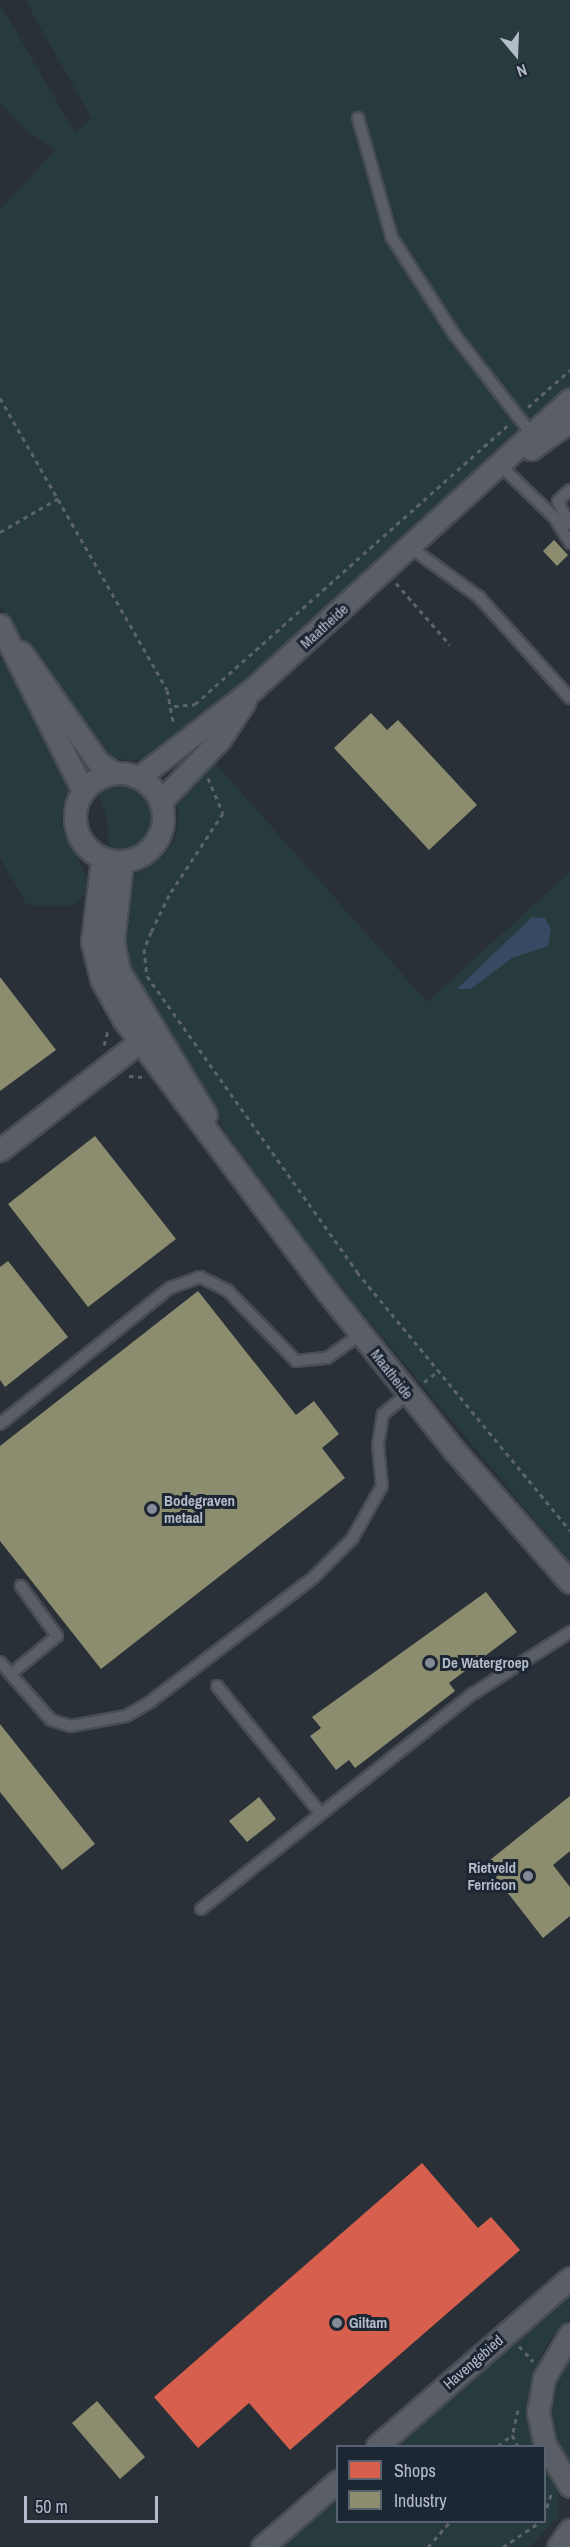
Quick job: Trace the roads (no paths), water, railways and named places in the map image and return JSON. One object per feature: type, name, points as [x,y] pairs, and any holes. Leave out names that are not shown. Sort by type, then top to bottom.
[{"type":"street","name":"Maatheide","points":[[139,777],[254,688],[570,406]]},
{"type":"street","points":[[2,629],[82,791],[76,830],[112,860],[136,858],[158,839],[160,802],[219,739],[254,688]]},
{"type":"street","points":[[2,629],[56,696],[98,762],[114,773],[139,777],[160,802]]},
{"type":"street","points":[[82,791],[114,773]]},
{"type":"street","name":"Maatheide","points":[[112,860],[92,942],[106,991],[148,1036],[226,1156],[408,1394],[570,1582]]},
{"type":"street","points":[[0,1150],[148,1036]]},
{"type":"street","name":"Havengebied","points":[[378,2445],[570,2278]]},
{"type":"street","points":[[570,2334],[544,2378],[541,2433],[570,2486]]},
{"type":"street","points":[[262,2547],[336,2483]]},
{"type":"street","points":[[558,2547],[570,2530]]},
{"type":"lane","points":[[358,118],[392,238],[454,334],[535,439]]},
{"type":"lane","points":[[502,467],[555,519],[570,543]]},
{"type":"lane","points":[[570,490],[558,501],[570,525]]},
{"type":"lane","points":[[555,519],[570,525]]},
{"type":"lane","points":[[411,548],[479,597],[570,698]]},
{"type":"lane","points":[[0,1424],[170,1288],[200,1277],[228,1290],[296,1361],[327,1358],[361,1334]]},
{"type":"lane","points":[[0,1662],[51,1720],[71,1726],[126,1716],[198,1670],[314,1577],[352,1539],[382,1486],[378,1445],[383,1414],[408,1394]]},
{"type":"lane","points":[[10,1674],[57,1636],[21,1586]]},
{"type":"lane","points":[[201,1909],[474,1693],[570,1632]]},
{"type":"lane","points":[[217,1686],[321,1814]]},
{"type":"water","points":[[532,917],[545,918],[551,929],[548,946],[512,958],[471,989],[457,989]]},
{"type":"place","name":"Bodegraven metaal","points":[[152,1509]]},
{"type":"place","name":"De Watergroep","points":[[430,1663]]},
{"type":"place","name":"Rietveld Ferricon","points":[[528,1876]]},
{"type":"place","name":"Giltam","points":[[337,2323]]}]
